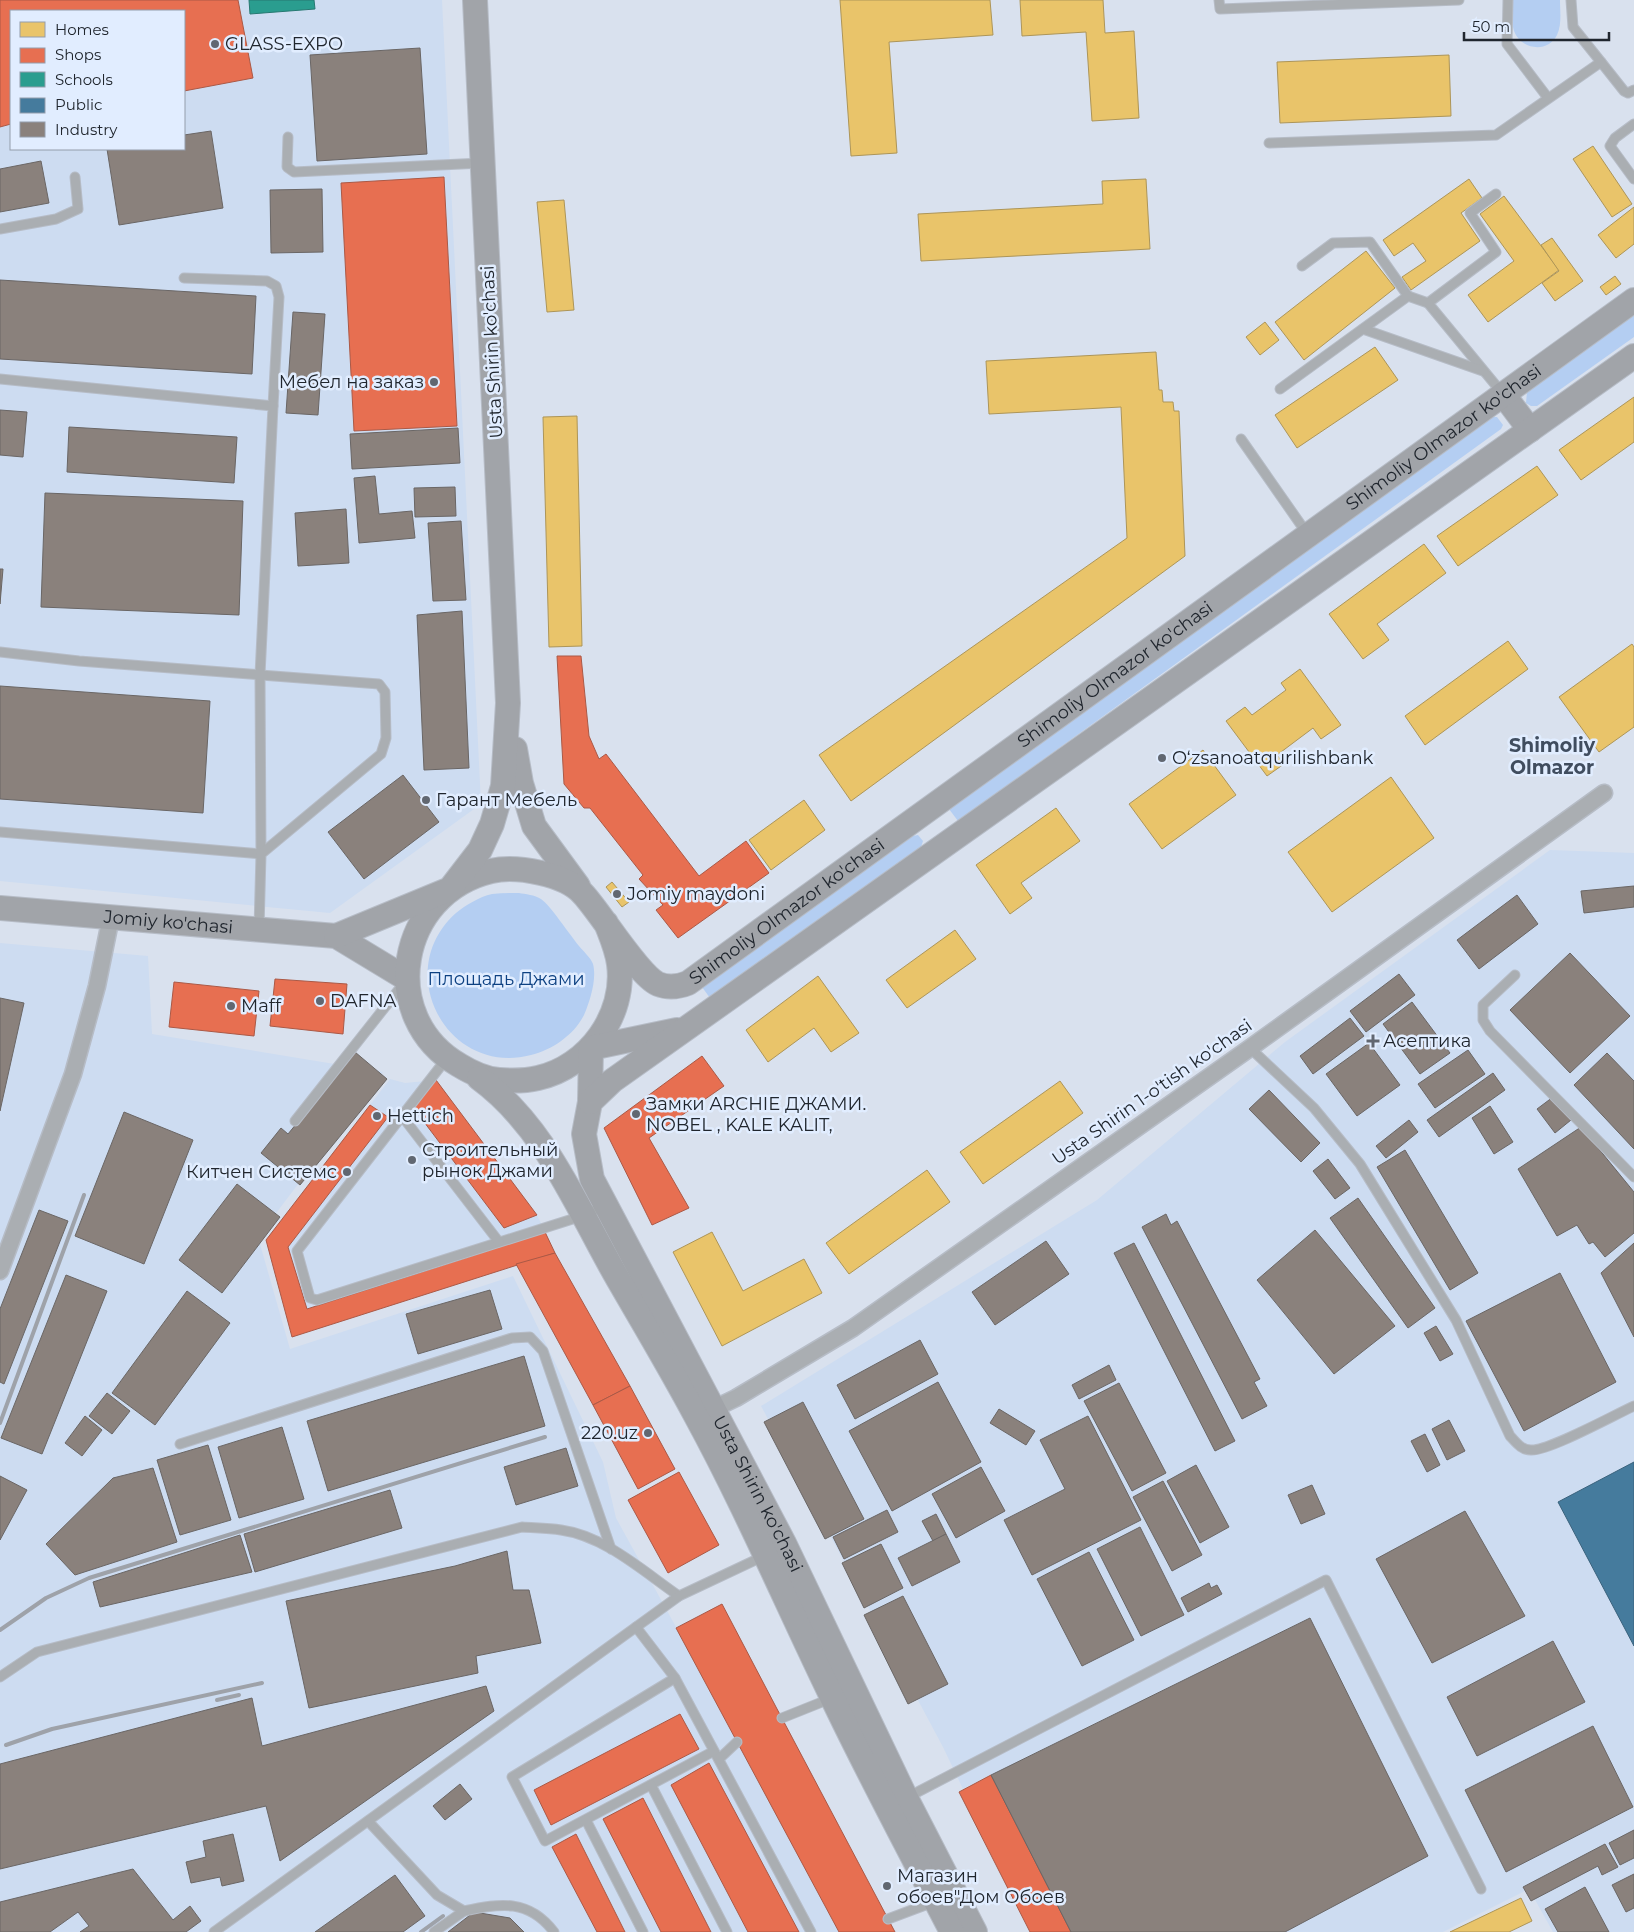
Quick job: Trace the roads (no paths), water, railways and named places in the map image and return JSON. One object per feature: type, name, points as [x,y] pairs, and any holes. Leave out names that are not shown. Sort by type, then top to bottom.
[{"type":"main road","name":"Usta Shirin ko'chasi","points":[[450,889],[480,850],[492,824],[503,786],[508,703],[475,0]]},
{"type":"main road","name":"Shimoliy Olmazor ko'chasi","points":[[606,923],[648,978],[667,987],[683,985],[1634,300]]},
{"type":"main road","name":"Shimoliy Olmazor ko'chasi","points":[[590,1102],[612,1081],[1634,356]]},
{"type":"main road","points":[[1503,394],[1530,430]]},
{"type":"main road","name":"Usta Shirin ko'chasi","points":[[508,703],[527,810],[542,840],[582,892]]},
{"type":"main road","points":[[924,813],[948,844]]},
{"type":"main road","points":[[336,936],[450,889],[472,877],[493,871],[515,869],[537,872],[558,879],[582,892],[606,923],[615,944],[619,965],[619,987],[614,1008],[606,1028],[591,1048],[559,1071],[538,1078],[517,1081],[495,1080],[474,1074],[447,1058],[426,1036],[412,1009],[407,979],[408,958],[419,926],[435,903],[450,889]]},
{"type":"main road","name":"Jomiy ko'chasi","points":[[0,908],[336,936]]},
{"type":"main road","points":[[336,936],[407,979]]},
{"type":"main road","name":"Shimoliy Olmazor ko'chasi","points":[[591,1048],[689,1027]]},
{"type":"main road","name":"Usta Shirin ko'chasi","points":[[591,1048],[590,1102],[584,1134],[592,1179],[705,1413],[775,1549],[897,1803],[936,1901],[952,1932]]},
{"type":"main road","name":"Usta Shirin ko'chasi","points":[[474,1074],[500,1094],[521,1115],[555,1165],[582,1216],[705,1413]]},
{"type":"main road","name":"Usta Shirin ko'chasi","points":[[775,1549],[832,1698],[975,1932]]},
{"type":"street","name":"Usta Shirin 1-o'tish ko'chasi","points":[[705,1413],[736,1398],[853,1328],[1250,1048],[1604,793]]},
{"type":"street","points":[[0,1272],[73,1074],[97,986],[111,918]]},
{"type":"lane","points":[[1219,0],[1220,9],[1362,1],[1459,0]]},
{"type":"lane","points":[[1508,0],[1507,44],[1548,98]]},
{"type":"lane","points":[[1571,0],[1571,20],[1574,27],[1624,91],[1628,93],[1634,90]]},
{"type":"lane","points":[[1269,143],[1496,135],[1601,62]]},
{"type":"lane","points":[[1634,124],[1615,138],[1610,146],[1634,180]]},
{"type":"lane","points":[[288,137],[287,167],[294,172],[483,163]]},
{"type":"lane","points":[[0,229],[56,219],[78,208],[75,177]]},
{"type":"lane","points":[[1428,303],[1496,252],[1470,213],[1496,194]]},
{"type":"lane","points":[[1302,266],[1333,242],[1370,242],[1408,296],[1428,303],[1503,394]]},
{"type":"lane","points":[[184,278],[267,281],[276,286],[280,297],[260,675],[261,854],[259,929]]},
{"type":"lane","points":[[1280,389],[1408,296]]},
{"type":"lane","points":[[1363,329],[1484,371]]},
{"type":"lane","points":[[0,379],[273,406]]},
{"type":"lane","points":[[1241,439],[1308,535]]},
{"type":"lane","points":[[0,652],[79,661],[379,684],[386,692],[386,738],[381,754],[261,854],[0,832]]},
{"type":"lane","points":[[1515,975],[1483,1005],[1483,1020],[1490,1031],[1634,1177]]},
{"type":"lane","points":[[295,1121],[407,979]]},
{"type":"lane","points":[[1250,1048],[1314,1108],[1360,1164],[1451,1312],[1510,1436],[1521,1448],[1532,1450],[1548,1447],[1634,1406]]},
{"type":"lane","points":[[447,1058],[297,1251],[310,1298],[318,1300],[582,1216],[606,1205]]},
{"type":"lane","points":[[402,1116],[499,1242]]},
{"type":"lane","points":[[180,1444],[512,1338],[530,1337],[543,1351],[611,1549]]},
{"type":"lane","points":[[0,1677],[37,1652],[522,1527],[562,1530],[587,1538],[611,1549],[679,1596]]},
{"type":"lane","points":[[214,1932],[679,1596],[775,1549]]},
{"type":"lane","points":[[897,1803],[1326,1580],[1481,1889]]},
{"type":"lane","points":[[636,1627],[675,1678],[811,1932]]},
{"type":"lane","points":[[675,1678],[512,1777],[545,1841],[714,1751]]},
{"type":"lane","points":[[782,1718],[832,1698]]},
{"type":"lane","points":[[719,1760],[738,1742]]},
{"type":"lane","points":[[651,1785],[728,1932]]},
{"type":"lane","points":[[586,1820],[643,1932]]},
{"type":"lane","points":[[368,1821],[436,1896],[464,1911]]},
{"type":"lane","points":[[888,1919],[936,1901]]},
{"type":"lane","points":[[434,1932],[464,1911],[496,1904],[524,1908],[547,1922],[554,1932]]},
{"type":"railway","points":[[0,1423],[84,1195]]},
{"type":"railway","points":[[0,1630],[46,1598],[89,1578],[545,1437]]},
{"type":"railway","points":[[6,1745],[52,1729],[262,1683]]},
{"type":"railway","points":[[217,1700],[239,1695]]},
{"type":"railway","points":[[421,1932],[443,1916]]},
{"type":"place","name":"GLASS-EXPO","points":[[215,44]]},
{"type":"place","name":"Мебел на заказ","points":[[434,382]]},
{"type":"place","name":"Oʻzsanoatqurilishbank","points":[[1162,758]]},
{"type":"place","name":"Гарант Мебель","points":[[426,800]]},
{"type":"place","name":"Jomiy maydoni","points":[[617,894]]},
{"type":"place","name":"DAFNA","points":[[320,1001]]},
{"type":"place","name":"Maff","points":[[231,1006]]},
{"type":"place","name":"Асептика","points":[[1373,1041]]},
{"type":"place","name":"Замки ARCHIE ДЖАМИ. NOBEL , KALE KALIT,","points":[[636,1114]]},
{"type":"place","name":"Hettich","points":[[377,1116]]},
{"type":"place","name":"Строительный рынок Джами","points":[[412,1160]]},
{"type":"place","name":"Китчен Системс","points":[[347,1172]]},
{"type":"place","name":"220.uz","points":[[648,1433]]},
{"type":"place","name":"Магазин обоев\"Дом Обоев","points":[[887,1886]]},
{"type":"district","name":"Shimoliy Olmazor","points":[[1552,756]]},
{"type":"park label","name":"Площадь Джами","points":[[506,979]]}]
